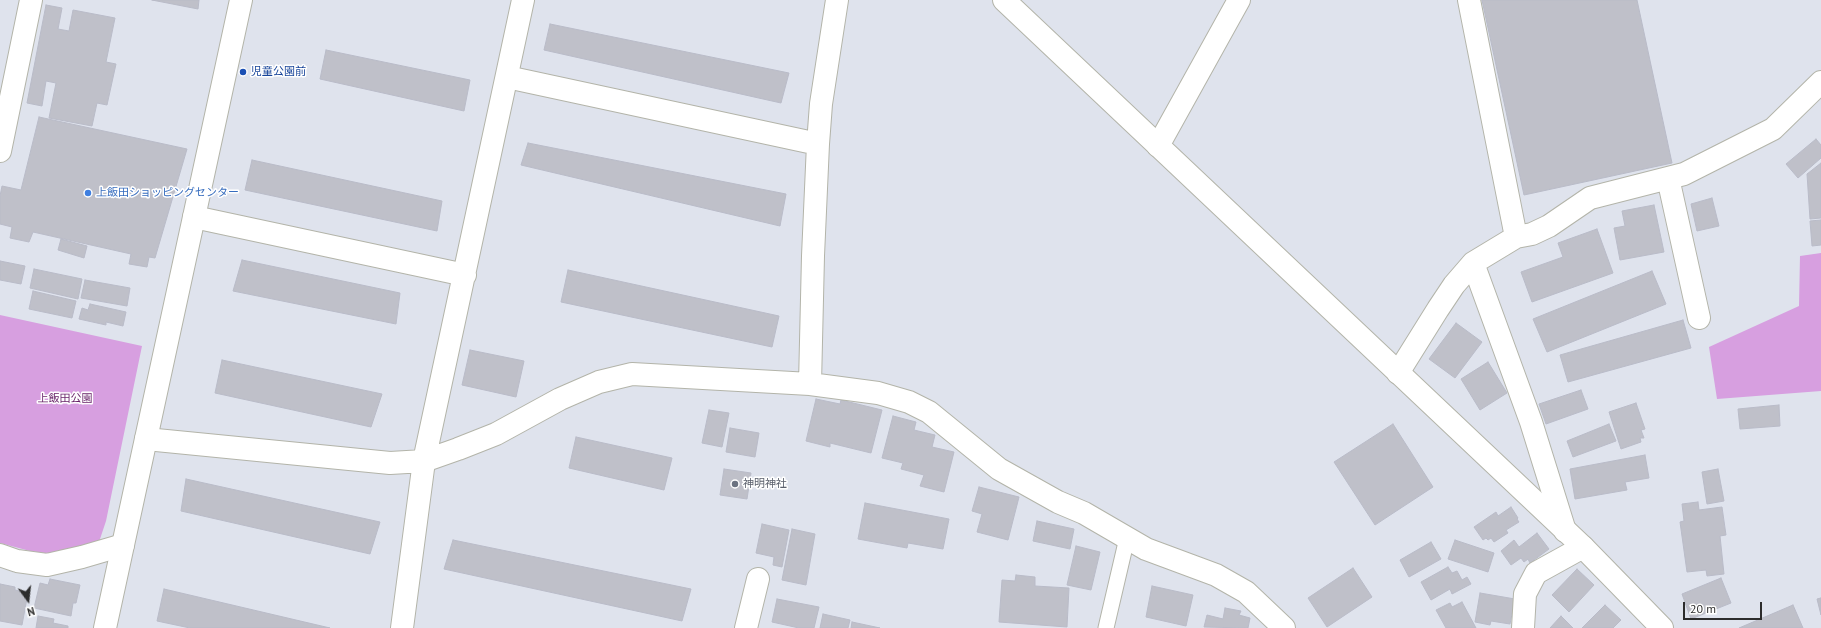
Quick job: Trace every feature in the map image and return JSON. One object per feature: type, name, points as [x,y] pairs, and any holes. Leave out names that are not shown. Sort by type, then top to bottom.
[{"type":"street","points":[[0,151],[31,0]]},
{"type":"street","points":[[105,628],[241,0]]},
{"type":"street","points":[[402,628],[424,461],[524,0]]},
{"type":"street","points":[[810,384],[813,256],[818,144],[822,104],[837,0]]},
{"type":"street","points":[[1004,0],[1583,547],[1662,628]]},
{"type":"street","points":[[1158,146],[1239,0]]},
{"type":"street","points":[[1469,0],[1516,237]]},
{"type":"street","points":[[507,77],[818,144]]},
{"type":"street","points":[[1398,373],[1454,285],[1473,263],[1516,237],[1532,234],[1549,226],[1590,198],[1684,174],[1773,129],[1821,82]]},
{"type":"street","points":[[1668,178],[1698,318]]},
{"type":"street","points":[[194,217],[465,275]]},
{"type":"street","points":[[1473,263],[1531,422],[1565,531]]},
{"type":"street","points":[[146,439],[390,463],[424,461],[496,434],[560,399],[599,382],[632,374],[810,384],[878,393],[909,402],[929,412],[999,469],[1058,502],[1084,513],[1146,549],[1216,575],[1246,592],[1284,628]]},
{"type":"street","points":[[0,555],[17,561],[48,565],[123,545]]},
{"type":"street","points":[[1523,628],[1525,594],[1536,573],[1583,547]]},
{"type":"street","points":[[746,628],[758,579]]},
{"type":"lane","points":[[1106,628],[1127,538]]},
{"type":"green space","points":[[1821,253],[1821,391],[1717,399],[1709,347],[1799,306],[1800,256]]},
{"type":"green space","name":"上飯田公園","points":[[0,315],[142,346],[106,521],[98,545],[51,554],[30,551],[0,543]]},
{"type":"building","points":[[152,0],[199,0],[198,9]]},
{"type":"building","points":[[1482,0],[1637,0],[1672,163],[1524,195]]},
{"type":"building","points":[[46,5],[62,8],[58,29],[69,31],[73,10],[115,18],[106,62],[116,64],[107,105],[97,103],[92,126],[49,118],[56,83],[46,81],[42,106],[27,103]]},
{"type":"building","points":[[550,24],[789,73],[781,103],[544,50]]},
{"type":"building","points":[[326,50],[470,80],[464,111],[320,79]]},
{"type":"building","name":"上飯田ショッピングセンター","points":[[39,117],[187,149],[155,258],[149,257],[147,267],[129,264],[131,254],[33,232],[29,242],[10,238],[12,227],[0,224],[0,196],[2,186],[21,190]]},
{"type":"building","points":[[1816,139],[1821,145],[1821,158],[1798,178],[1786,164]]},
{"type":"building","points":[[528,143],[786,194],[780,226],[521,165]]},
{"type":"building","points":[[252,160],[442,201],[437,231],[245,190]]},
{"type":"building","points":[[1821,163],[1821,218],[1810,219],[1807,174]]},
{"type":"building","points":[[1712,198],[1719,226],[1697,231],[1691,204]]},
{"type":"building","points":[[1654,205],[1664,252],[1620,260],[1614,228],[1625,226],[1622,211]]},
{"type":"building","points":[[1821,220],[1821,245],[1812,246],[1810,221]]},
{"type":"building","points":[[1597,229],[1613,273],[1532,302],[1521,272],[1563,257],[1558,243]]},
{"type":"building","points":[[61,239],[87,246],[84,258],[58,250]]},
{"type":"building","points":[[242,260],[400,293],[396,324],[233,291]]},
{"type":"building","points":[[0,261],[25,266],[21,284],[0,280]]},
{"type":"building","points":[[34,269],[82,279],[78,299],[30,288]]},
{"type":"building","points":[[568,270],[779,316],[772,347],[561,302]]},
{"type":"building","points":[[1652,271],[1666,304],[1547,352],[1533,319]]},
{"type":"building","points":[[85,280],[130,288],[127,306],[81,298]]},
{"type":"building","points":[[33,291],[76,301],[72,318],[29,309]]},
{"type":"building","points":[[90,304],[126,312],[123,326],[106,322],[106,325],[79,319],[82,308],[88,310]]},
{"type":"building","points":[[1683,320],[1691,348],[1568,382],[1560,355]]},
{"type":"building","points":[[1456,323],[1482,342],[1455,378],[1429,359]]},
{"type":"building","points":[[470,350],[524,361],[516,397],[462,385]]},
{"type":"building","points":[[222,360],[382,394],[371,427],[215,393]]},
{"type":"building","points":[[1488,362],[1507,393],[1480,410],[1461,379]]},
{"type":"building","points":[[1581,390],[1588,409],[1546,424],[1539,404]]},
{"type":"building","points":[[816,399],[840,404],[841,400],[882,410],[871,453],[830,443],[830,447],[806,441]]},
{"type":"building","points":[[1636,403],[1645,429],[1641,430],[1644,438],[1640,438],[1641,442],[1621,449],[1609,412]]},
{"type":"building","points":[[1779,405],[1780,426],[1740,429],[1738,409]]},
{"type":"building","points":[[709,410],[729,413],[722,447],[702,443]]},
{"type":"building","points":[[893,416],[916,422],[914,430],[935,435],[932,447],[954,452],[944,492],[920,486],[924,475],[901,469],[903,463],[882,458]]},
{"type":"building","points":[[1393,424],[1433,487],[1375,525],[1334,462]]},
{"type":"building","points":[[1609,424],[1616,441],[1573,457],[1567,441]]},
{"type":"building","points":[[730,428],[759,433],[755,457],[726,452]]},
{"type":"building","points":[[576,437],[672,458],[664,490],[569,468]]},
{"type":"building","points":[[1645,455],[1649,478],[1625,482],[1627,490],[1575,499],[1570,469]]},
{"type":"building","name":"神明神社","points":[[724,469],[751,473],[747,499],[720,495]]},
{"type":"building","points":[[1718,469],[1724,501],[1707,504],[1702,472]]},
{"type":"building","points":[[186,479],[380,522],[370,554],[181,511]]},
{"type":"building","points":[[979,487],[1019,497],[1008,540],[977,532],[982,514],[972,511]]},
{"type":"building","points":[[1698,502],[1699,510],[1722,507],[1726,535],[1720,536],[1724,574],[1707,576],[1706,570],[1687,572],[1680,522],[1684,521],[1682,504]]},
{"type":"building","points":[[865,503],[949,519],[943,549],[908,543],[907,548],[858,539]]},
{"type":"building","points":[[1511,507],[1519,522],[1506,530],[1508,533],[1494,542],[1491,538],[1488,540],[1486,538],[1483,540],[1474,527],[1496,512],[1498,516]]},
{"type":"building","points":[[1037,521],[1074,529],[1070,549],[1033,541]]},
{"type":"building","points":[[762,524],[789,530],[782,567],[773,565],[774,557],[756,553]]},
{"type":"building","points":[[792,529],[815,534],[806,585],[782,580]]},
{"type":"building","points":[[1537,533],[1549,549],[1530,563],[1528,559],[1524,562],[1521,558],[1511,565],[1501,551],[1514,540],[1519,547]]},
{"type":"building","points":[[453,540],[691,589],[682,621],[444,569]]},
{"type":"building","points":[[1455,540],[1494,553],[1488,572],[1448,559]]},
{"type":"building","points":[[1431,542],[1441,559],[1409,577],[1400,560]]},
{"type":"building","points":[[1076,546],[1100,552],[1091,590],[1067,585]]},
{"type":"building","points":[[1448,567],[1452,573],[1457,571],[1462,580],[1467,577],[1471,584],[1452,594],[1450,589],[1431,600],[1421,582]]},
{"type":"building","points":[[1353,568],[1372,597],[1327,627],[1308,598]]},
{"type":"building","points":[[1577,569],[1594,585],[1569,612],[1552,595]]},
{"type":"building","points":[[1016,575],[1035,577],[1035,586],[1069,588],[1067,627],[999,622],[1002,580],[1015,581]]},
{"type":"building","points":[[1721,578],[1731,603],[1691,619],[1682,594]]},
{"type":"building","points":[[50,579],[80,585],[76,603],[73,603],[71,616],[34,608],[40,583],[48,585]]},
{"type":"building","points":[[0,584],[15,587],[15,590],[28,593],[22,625],[0,621]]},
{"type":"building","points":[[1152,586],[1193,595],[1186,626],[1146,617]]},
{"type":"building","points":[[164,589],[330,628],[190,628],[157,621]]},
{"type":"building","points":[[1480,593],[1515,599],[1510,624],[1491,621],[1490,625],[1475,622]]},
{"type":"building","points":[[1821,598],[1821,615],[1817,599]]},
{"type":"building","points":[[777,599],[819,607],[814,628],[799,628],[772,622]]},
{"type":"building","points":[[1462,602],[1476,628],[1446,628],[1436,610],[1450,603],[1452,607]]},
{"type":"building","points":[[1605,605],[1621,620],[1613,628],[1582,628]]},
{"type":"building","points":[[1793,605],[1803,628],[1739,628]]},
{"type":"building","points":[[1225,608],[1241,611],[1239,615],[1250,618],[1248,628],[1204,627],[1207,615],[1223,619]]},
{"type":"building","points":[[823,614],[850,620],[848,628],[820,628]]},
{"type":"building","points":[[38,616],[54,619],[53,623],[68,626],[68,628],[36,628]]},
{"type":"building","points":[[1561,616],[1573,628],[1550,628]]},
{"type":"building","points":[[852,622],[880,628],[851,628]]},
{"type":"place","name":"児童公園前","points":[[243,72]]},
{"type":"place","name":"上飯田ショッピングセンター","points":[[88,193]]},
{"type":"place","name":"神明神社","points":[[735,484]]}]
